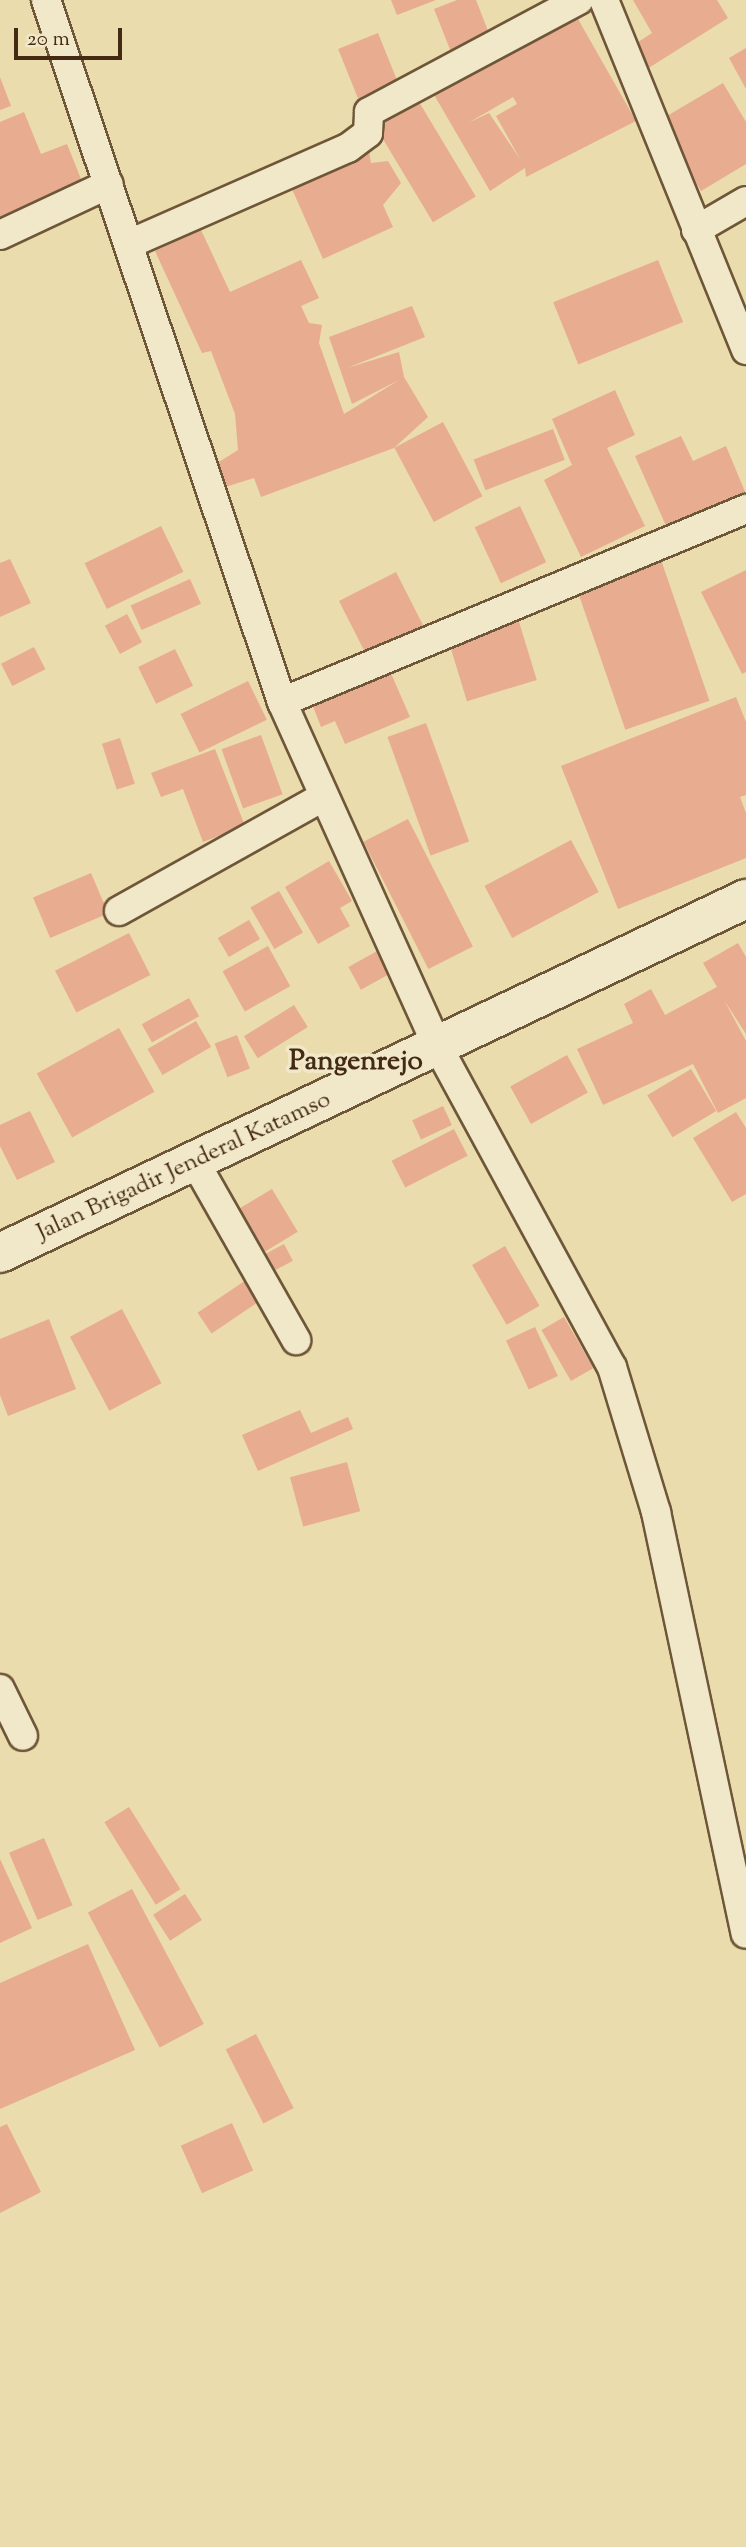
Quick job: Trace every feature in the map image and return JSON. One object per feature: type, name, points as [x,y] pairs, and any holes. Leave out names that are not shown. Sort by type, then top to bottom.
[{"type":"main road","name":"Jalan Brigadir Jenderal Katamso","points":[[0,1253],[746,899]]},
{"type":"street","points":[[46,0],[282,702],[438,1047],[612,1367],[656,1513],[726,1829],[746,1934]]},
{"type":"street","points":[[129,244],[348,148],[368,133],[369,111],[579,0]]},
{"type":"street","points":[[604,0],[746,350]]},
{"type":"street","points":[[0,235],[109,184]]},
{"type":"street","points":[[696,230],[746,201]]},
{"type":"street","points":[[282,702],[746,509]]},
{"type":"street","points":[[119,911],[323,796]]},
{"type":"street","points":[[195,1162],[296,1340]]},
{"type":"street","points":[[0,1689],[23,1736]]},
{"type":"building","points":[[391,0],[436,0],[397,15]]},
{"type":"building","points":[[457,0],[476,0],[490,36],[451,52],[434,9]]},
{"type":"building","points":[[633,0],[717,0],[728,18],[647,69],[632,46],[652,33]]},
{"type":"building","points":[[574,12],[636,121],[526,177],[525,168],[490,191],[433,93]],"holes":[[[513,97],[517,104],[496,116],[520,159],[489,113],[468,123]]]},
{"type":"building","points":[[378,33],[398,82],[358,98],[338,49]]},
{"type":"building","points":[[746,48],[746,89],[729,58]]},
{"type":"building","points":[[0,77],[11,106],[0,110]]},
{"type":"building","points":[[723,83],[746,122],[746,164],[701,191],[660,120]]},
{"type":"building","points":[[413,92],[476,197],[433,222],[370,118]]},
{"type":"building","points":[[24,112],[41,154],[67,144],[85,189],[0,222],[0,122]]},
{"type":"building","points":[[368,145],[371,163],[388,161],[401,183],[383,205],[393,227],[323,259],[288,180]]},
{"type":"building","points":[[201,230],[230,292],[301,260],[319,298],[301,306],[309,323],[322,325],[319,343],[344,414],[399,380],[352,404],[329,337],[412,306],[425,337],[347,368],[399,352],[404,377],[428,417],[394,448],[261,497],[254,478],[222,488],[214,465],[238,450],[235,414],[211,351],[202,353],[155,251]]},
{"type":"building","points":[[658,260],[683,322],[578,364],[553,302]]},
{"type":"building","points":[[615,390],[635,435],[607,448],[645,526],[581,557],[544,480],[572,465],[552,419]]},
{"type":"building","points":[[443,422],[482,496],[434,522],[394,448]]},
{"type":"building","points":[[553,429],[565,460],[485,490],[474,459]]},
{"type":"building","points":[[681,436],[693,461],[726,446],[746,494],[667,528],[635,456]]},
{"type":"building","points":[[520,506],[546,562],[501,583],[475,527]]},
{"type":"building","points":[[161,526],[183,572],[107,609],[85,563]]},
{"type":"building","points":[[660,557],[709,701],[625,730],[576,586]]},
{"type":"building","points":[[10,559],[31,603],[0,617],[0,563]]},
{"type":"building","points":[[746,570],[746,672],[742,674],[701,592]]},
{"type":"building","points":[[396,572],[429,636],[372,665],[339,601]]},
{"type":"building","points":[[190,579],[201,604],[142,630],[131,605]]},
{"type":"building","points":[[516,612],[537,680],[467,701],[446,633]]},
{"type":"building","points":[[127,614],[142,642],[120,654],[105,626]]},
{"type":"building","points":[[34,647],[45,669],[12,686],[1,664]]},
{"type":"building","points":[[175,649],[193,686],[156,704],[138,667]]},
{"type":"building","points":[[390,671],[410,717],[345,744],[335,721],[321,727],[312,704]]},
{"type":"building","points":[[248,681],[267,720],[199,753],[181,714]]},
{"type":"building","points":[[736,697],[746,722],[746,795],[740,797],[746,813],[746,858],[618,909],[561,766]]},
{"type":"building","points":[[426,723],[469,841],[431,855],[387,737]]},
{"type":"building","points":[[261,735],[283,794],[243,809],[222,749]]},
{"type":"building","points":[[120,738],[135,784],[117,790],[102,744]]},
{"type":"building","points":[[215,749],[245,826],[203,842],[183,789],[161,797],[151,773]]},
{"type":"building","points":[[408,819],[473,946],[428,969],[363,842]]},
{"type":"building","points":[[571,840],[599,892],[512,938],[484,886]]},
{"type":"building","points":[[329,861],[352,901],[340,908],[350,926],[318,944],[285,887]]},
{"type":"building","points":[[91,873],[108,914],[50,938],[33,898]]},
{"type":"building","points":[[279,891],[303,933],[274,949],[250,908]]},
{"type":"building","points":[[249,920],[260,939],[229,957],[218,938]]},
{"type":"building","points":[[129,933],[150,975],[76,1013],[55,971]]},
{"type":"building","points":[[738,943],[746,957],[746,1034],[724,1000],[746,1041],[746,1098],[718,1113],[693,1064],[603,1105],[577,1049],[633,1023],[624,1004],[651,989],[665,1015],[717,987],[703,963]]},
{"type":"building","points":[[268,946],[290,986],[245,1011],[223,971]]},
{"type":"building","points":[[379,950],[392,973],[361,990],[348,967]]},
{"type":"building","points":[[189,998],[199,1016],[152,1043],[142,1024]]},
{"type":"building","points":[[294,1005],[308,1027],[258,1058],[244,1036]]},
{"type":"building","points":[[196,1021],[211,1047],[163,1075],[148,1049]]},
{"type":"building","points":[[119,1028],[154,1092],[72,1137],[37,1074]]},
{"type":"building","points":[[237,1035],[250,1069],[227,1077],[215,1044]]},
{"type":"building","points":[[567,1055],[588,1093],[531,1124],[510,1087]]},
{"type":"building","points":[[691,1069],[716,1111],[673,1137],[647,1095]]},
{"type":"building","points":[[443,1106],[452,1125],[421,1139],[412,1120]]},
{"type":"building","points":[[30,1111],[55,1162],[17,1180],[0,1146],[0,1125]]},
{"type":"building","points":[[736,1112],[746,1128],[746,1194],[732,1202],[693,1138]]},
{"type":"building","points":[[454,1129],[468,1156],[405,1188],[392,1161]]},
{"type":"building","points":[[272,1189],[298,1232],[254,1258],[228,1215]]},
{"type":"building","points":[[284,1244],[293,1261],[263,1277],[254,1260]]},
{"type":"building","points":[[505,1246],[540,1306],[507,1325],[472,1265]]},
{"type":"building","points":[[249,1278],[263,1299],[212,1333],[198,1313]]},
{"type":"building","points":[[122,1309],[161,1383],[109,1411],[70,1337]]},
{"type":"building","points":[[564,1317],[594,1368],[571,1381],[541,1330]]},
{"type":"building","points":[[49,1319],[76,1389],[8,1416],[0,1395],[0,1339]]},
{"type":"building","points":[[535,1327],[558,1376],[529,1389],[506,1341]]},
{"type":"building","points":[[300,1410],[311,1433],[348,1417],[353,1429],[258,1471],[242,1435]]},
{"type":"building","points":[[347,1462],[360,1511],[303,1527],[290,1477]]},
{"type":"building","points":[[129,1807],[180,1889],[156,1905],[104,1822]]},
{"type":"building","points":[[44,1838],[73,1905],[38,1920],[9,1853]]},
{"type":"building","points":[[0,1859],[32,1928],[0,1943]]},
{"type":"building","points":[[132,1889],[204,2024],[160,2048],[88,1912]]},
{"type":"building","points":[[185,1894],[202,1920],[170,1941],[153,1915]]},
{"type":"building","points":[[88,1944],[135,2050],[0,2109],[0,1983]]},
{"type":"building","points":[[256,2034],[294,2108],[263,2123],[226,2049]]},
{"type":"building","points":[[232,2123],[253,2171],[202,2193],[181,2146]]},
{"type":"building","points":[[7,2124],[41,2192],[0,2213],[0,2127]]},
{"type":"district","name":"Pangenrejo","points":[[356,1062]]}]
